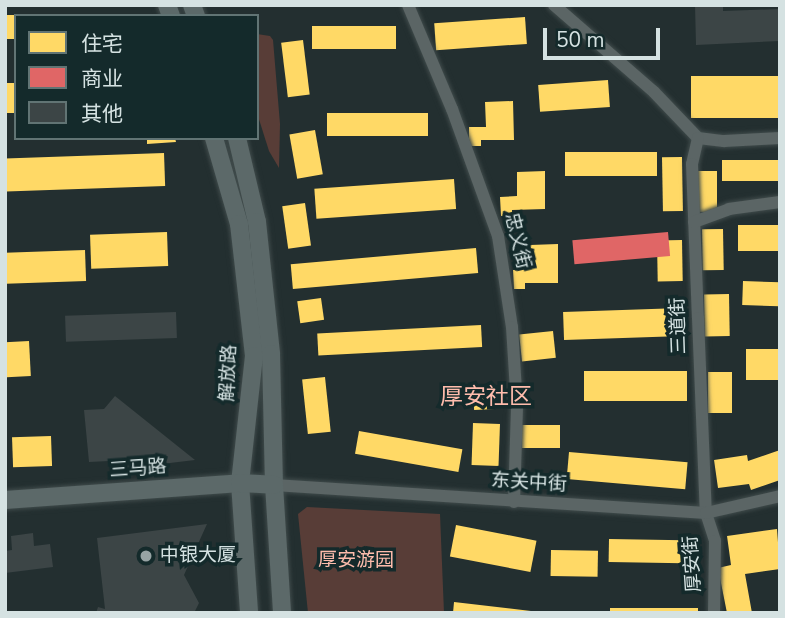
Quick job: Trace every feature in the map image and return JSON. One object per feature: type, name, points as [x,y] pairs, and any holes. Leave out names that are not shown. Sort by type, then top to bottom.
[{"type":"main road","name":"解放路","points":[[215,140],[239,224],[254,356],[240,483],[249,613]]},
{"type":"main road","name":"解放路","points":[[237,140],[257,222],[271,354],[274,485],[282,613]]},
{"type":"main road","name":"三马路","points":[[5,500],[240,483],[274,485]]},
{"type":"street","name":"忠义街","points":[[408,5],[452,109],[498,236],[512,327],[517,407],[514,502]]},
{"type":"street","points":[[554,5],[654,92],[698,138],[724,141],[780,138]]},
{"type":"street","name":"三道街","points":[[698,138],[692,164],[706,513]]},
{"type":"street","points":[[694,222],[729,209],[780,202]]},
{"type":"street","name":"东关中街","points":[[274,485],[706,513],[780,496]]},
{"type":"street","name":"厚安街","points":[[706,513],[715,541],[714,613]]},
{"type":"green space","points":[[259,34],[270,36],[273,40],[280,124],[279,168],[269,151],[259,119]]},
{"type":"green space","name":"厚安游园","points":[[307,507],[440,514],[444,613],[308,613],[298,514]]},
{"type":"building: 住宅","points":[[5,15],[14,15],[14,39],[5,39]]},
{"type":"building: 住宅","points":[[525,17],[527,44],[436,50],[434,23]]},
{"type":"building: 住宅","points":[[312,26],[396,26],[396,49],[312,49]]},
{"type":"building: 住宅","points":[[303,40],[310,95],[288,97],[281,43]]},
{"type":"building: 住宅","points":[[691,76],[780,76],[780,118],[691,118]]},
{"type":"building: 住宅","points":[[608,80],[610,107],[540,112],[538,85]]},
{"type":"building: 住宅","points":[[5,83],[14,83],[14,113],[5,113]]},
{"type":"building: 住宅","points":[[513,101],[514,140],[481,140],[481,146],[469,146],[469,127],[486,127],[485,102]]},
{"type":"building: 住宅","points":[[327,113],[428,113],[428,136],[327,136]]},
{"type":"building: 住宅","points":[[315,130],[323,174],[297,179],[289,135]]},
{"type":"building: 住宅","points":[[147,140],[176,142],[147,144]]},
{"type":"building: 住宅","points":[[565,152],[657,152],[657,176],[565,176]]},
{"type":"building: 住宅","points":[[164,153],[165,186],[6,192],[5,159]]},
{"type":"building: 住宅","points":[[662,157],[682,157],[683,211],[663,211]]},
{"type":"building: 住宅","points":[[722,160],[780,160],[780,181],[722,181]]},
{"type":"building: 住宅","points":[[545,171],[545,209],[512,210],[512,216],[501,216],[500,197],[517,196],[517,172]]},
{"type":"building: 住宅","points":[[698,171],[717,171],[717,212],[698,212]]},
{"type":"building: 住宅","points":[[454,179],[456,209],[316,219],[314,189]]},
{"type":"building: 住宅","points":[[305,203],[311,246],[288,249],[282,206]]},
{"type":"building: 住宅","points":[[738,225],[780,225],[780,251],[738,251]]},
{"type":"building: 住宅","points":[[702,229],[723,229],[724,270],[703,270]]},
{"type":"building: 住宅","points":[[167,232],[168,266],[91,269],[90,235]]},
{"type":"building: 住宅","points":[[657,240],[682,240],[683,281],[658,281]]},
{"type":"building: 住宅","points":[[558,244],[558,283],[525,283],[525,289],[514,289],[513,270],[530,269],[530,245]]},
{"type":"building: 住宅","points":[[476,248],[478,273],[293,289],[291,264]]},
{"type":"building: 住宅","points":[[85,250],[86,281],[6,284],[5,253]]},
{"type":"building: 住宅","points":[[743,281],[780,282],[779,306],[742,305]]},
{"type":"building: 住宅","points":[[704,294],[729,294],[730,336],[705,336]]},
{"type":"building: 住宅","points":[[321,298],[324,320],[300,323],[297,301]]},
{"type":"building: 住宅","points":[[681,308],[682,336],[564,340],[563,312]]},
{"type":"building: 住宅","points":[[481,325],[482,347],[318,356],[317,334]]},
{"type":"building: 住宅","points":[[553,331],[556,358],[522,361],[519,335]]},
{"type":"building: 住宅","points":[[29,341],[31,376],[7,377],[5,342]]},
{"type":"building: 住宅","points":[[746,349],[780,349],[780,380],[746,380]]},
{"type":"building: 住宅","points":[[584,371],[687,371],[687,401],[584,401]]},
{"type":"building: 住宅","points":[[708,372],[732,372],[732,413],[708,413]]},
{"type":"building: 住宅","points":[[325,377],[331,432],[308,434],[302,379]]},
{"type":"building: 住宅","points":[[494,388],[495,409],[474,410],[473,389]]},
{"type":"building: 住宅","points":[[473,423],[500,424],[499,466],[472,465]]},
{"type":"building: 住宅","points":[[522,425],[560,425],[560,448],[522,448]]},
{"type":"building: 住宅","points":[[359,431],[462,449],[458,472],[355,454]]},
{"type":"building: 住宅","points":[[51,436],[52,466],[13,467],[12,437]]},
{"type":"building: 住宅","points":[[780,450],[780,480],[751,490],[749,484],[718,488],[714,460],[747,455],[748,461]]},
{"type":"building: 住宅","points":[[569,452],[688,462],[685,489],[567,479]]},
{"type":"building: 住宅","points":[[456,525],[536,541],[530,572],[450,556]]},
{"type":"building: 住宅","points":[[777,529],[780,569],[745,574],[752,613],[727,613],[718,568],[731,565],[727,536]]},
{"type":"building: 住宅","points":[[609,539],[698,541],[698,564],[609,562]]},
{"type":"building: 住宅","points":[[551,550],[598,551],[598,577],[551,576]]},
{"type":"building: 住宅","points":[[454,602],[531,611],[531,613],[453,613]]},
{"type":"building: 住宅","points":[[610,608],[698,608],[698,613],[610,613]]},
{"type":"building: 商业","points":[[668,232],[670,256],[574,264],[572,240]]},
{"type":"building: 其他","points":[[695,5],[723,5],[723,11],[780,9],[780,41],[696,45]]},
{"type":"building: 其他","points":[[176,312],[177,338],[66,342],[65,316]]},
{"type":"building: 其他","points":[[115,396],[195,460],[111,470],[109,461],[89,462],[84,410],[104,409]]},
{"type":"building: 其他","name":"中银大厦","points":[[207,524],[184,575],[199,603],[194,613],[96,613],[98,607],[105,609],[97,538]]},
{"type":"building: 其他","points":[[33,533],[34,546],[50,544],[53,567],[5,573],[5,551],[12,550],[11,536]]},
{"type":"place","name":"中银大厦","points":[[146,556]]},
{"type":"district","name":"厚安社区","points":[[486,397]]}]
